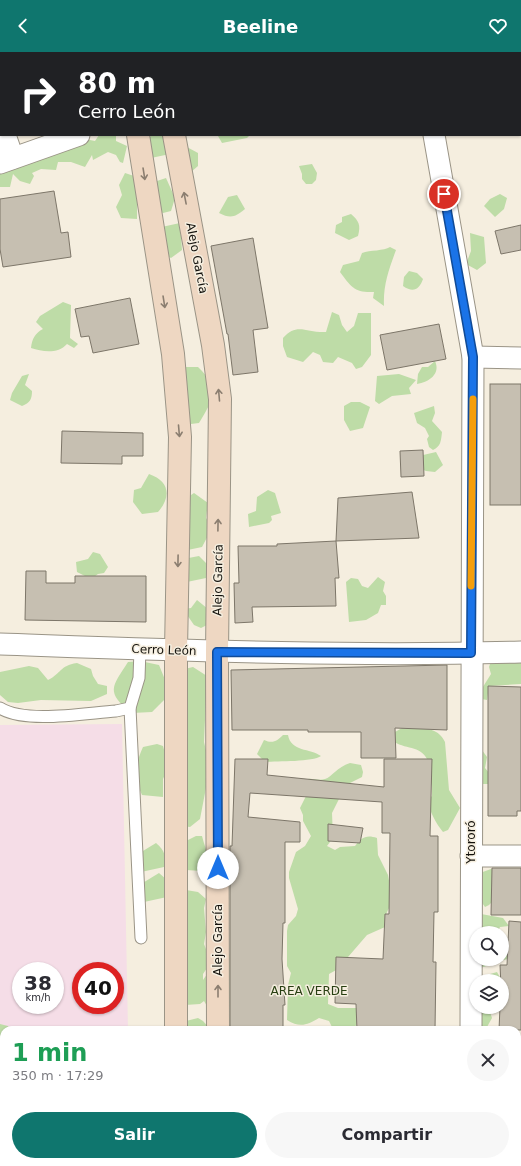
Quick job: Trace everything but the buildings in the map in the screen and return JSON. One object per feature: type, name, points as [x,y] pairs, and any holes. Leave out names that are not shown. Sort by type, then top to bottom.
[{"type":"street","points":[[5,136],[6,160],[76,136]]},
{"type":"street","points":[[138,136],[172,354],[180,437],[176,650],[176,1026]]},
{"type":"street","name":"Alejo García","points":[[174,136],[213,345],[220,398],[217,652],[218,1026]]},
{"type":"street","points":[[434,136],[473,357],[521,358]]},
{"type":"street","name":"Ytororó","points":[[471,1026],[473,357]]},
{"type":"street","name":"Cerro León","points":[[0,644],[217,652],[521,652]]},
{"type":"street","points":[[472,856],[521,856]]},
{"type":"lane","points":[[140,649],[139,678],[130,708],[141,938]]},
{"type":"lane","points":[[0,708],[5,712],[27,717],[116,711],[130,708]]},
{"type":"shaded area","points":[[122,724],[128,1026],[0,1026],[0,725]]},
{"type":"green space","points":[[98,136],[116,136],[116,141],[127,146],[123,163],[120,162],[116,155],[108,152],[93,160],[92,155],[85,167],[71,162],[58,162],[56,170],[41,169],[32,173],[34,176],[30,184],[20,181],[13,174],[10,187],[0,187],[0,162],[85,139],[95,141]]},
{"type":"green space","points":[[151,136],[163,136],[166,140],[170,154],[151,158],[145,142]]},
{"type":"green space","points":[[218,136],[249,136],[247,138],[222,143]]},
{"type":"green space","points":[[185,146],[198,153],[198,166],[191,172]]},
{"type":"green space","points":[[312,164],[317,173],[316,180],[312,184],[306,184],[302,179],[299,166]]},
{"type":"green space","points":[[125,173],[137,177],[137,219],[121,218],[116,207],[122,195],[119,185]]},
{"type":"green space","points":[[166,178],[175,198],[171,211],[163,213],[149,203],[154,182]]},
{"type":"green space","points":[[500,194],[507,198],[504,209],[495,217],[484,206],[490,199]]},
{"type":"green space","points":[[237,195],[245,209],[233,216],[227,216],[219,213],[228,197]]},
{"type":"green space","points":[[351,214],[358,221],[359,229],[358,236],[349,240],[335,233],[336,225],[342,222],[342,217]]},
{"type":"green space","points":[[180,223],[182,250],[171,258],[157,251],[157,228]]},
{"type":"green space","points":[[470,233],[484,237],[486,263],[477,270],[466,264],[471,251]]},
{"type":"green space","points":[[390,247],[396,250],[386,284],[384,306],[373,298],[374,292],[362,291],[354,288],[347,282],[340,272],[343,265],[359,261],[362,253]]},
{"type":"green space","points":[[409,271],[417,273],[423,279],[420,286],[413,290],[403,286],[404,277]]},
{"type":"green space","points":[[63,302],[71,305],[70,338],[78,344],[74,348],[67,344],[55,351],[31,348],[34,337],[43,329],[36,322],[40,316]]},
{"type":"green space","points":[[332,312],[339,315],[342,325],[347,332],[354,326],[358,313],[371,313],[371,355],[362,367],[356,369],[352,363],[338,357],[333,363],[323,362],[320,355],[313,352],[303,362],[287,357],[283,346],[283,338],[288,333],[297,329],[326,332]]},
{"type":"green space","points":[[435,361],[436,370],[433,377],[417,384],[418,374],[422,367],[428,367]]},
{"type":"green space","points":[[185,367],[198,367],[205,374],[212,388],[211,401],[199,423],[191,424],[171,414]]},
{"type":"green space","points":[[29,374],[25,385],[32,391],[32,396],[27,404],[22,406],[10,400],[12,393],[22,376]]},
{"type":"green space","points":[[399,374],[416,380],[409,388],[411,394],[392,396],[379,404],[375,401],[377,376]]},
{"type":"green space","points":[[351,402],[360,402],[370,407],[363,428],[350,431],[344,420],[344,406]]},
{"type":"green space","points":[[434,406],[435,413],[432,421],[442,432],[438,447],[433,450],[429,447],[427,439],[429,436],[425,428],[417,423],[414,413]]},
{"type":"green space","points":[[436,452],[443,465],[435,472],[421,469],[419,456]]},
{"type":"green space","points":[[149,474],[161,481],[167,495],[158,512],[142,514],[133,502],[134,490],[141,488]]},
{"type":"green space","points":[[268,490],[275,493],[281,513],[271,516],[272,520],[269,523],[249,527],[248,514],[256,511],[257,497]]},
{"type":"green space","points":[[194,493],[208,503],[206,518],[212,528],[202,547],[178,552],[188,497]]},
{"type":"green space","points":[[93,552],[100,554],[108,567],[104,573],[98,574],[91,579],[77,572],[76,562],[88,559]]},
{"type":"green space","points":[[199,556],[207,564],[206,578],[182,583],[178,560]]},
{"type":"green space","points":[[378,577],[385,582],[383,591],[386,596],[386,605],[381,605],[378,613],[366,620],[349,622],[346,582],[351,578],[358,579],[362,586],[368,588]]},
{"type":"green space","points":[[197,600],[208,609],[209,624],[201,628],[194,625],[183,609],[191,608]]},
{"type":"green space","points":[[140,661],[159,665],[168,687],[167,697],[152,712],[132,713],[118,700],[114,689],[118,678],[128,662]]},
{"type":"green space","points":[[491,661],[521,661],[521,684],[489,686],[487,700],[476,698],[491,674],[489,667]]},
{"type":"green space","points":[[77,663],[91,669],[98,684],[107,686],[107,694],[91,701],[41,700],[18,703],[8,702],[0,695],[0,672],[29,666],[38,668],[48,680],[67,666]]},
{"type":"green space","points":[[193,667],[207,676],[204,742],[210,767],[200,819],[190,827],[176,825],[168,768],[163,779],[163,797],[142,795],[139,789],[136,771],[138,759],[143,747],[157,744],[163,746],[168,764],[176,671]]},
{"type":"green space","points":[[402,728],[421,728],[432,730],[442,737],[445,742],[449,790],[460,808],[448,830],[443,832],[440,828],[430,810],[427,801],[432,796],[432,786],[426,769],[429,763],[426,757],[419,751],[394,742],[395,732]]},
{"type":"green space","points":[[283,735],[288,735],[293,744],[297,747],[317,753],[321,756],[303,760],[265,762],[257,754],[264,740],[270,742],[275,741]]},
{"type":"green space","points":[[482,750],[487,757],[485,768],[490,774],[492,784],[483,784],[474,777],[473,761]]},
{"type":"green space","name":"AREA VERDE","points":[[350,763],[361,765],[363,772],[362,777],[348,784],[340,797],[332,813],[333,838],[327,846],[335,850],[340,847],[355,846],[362,839],[370,836],[377,838],[378,855],[388,875],[393,903],[386,914],[385,927],[367,935],[348,957],[347,964],[329,974],[328,1004],[338,1008],[357,1008],[360,1020],[356,1026],[332,1026],[329,1021],[319,1018],[300,1025],[287,1020],[288,985],[291,973],[287,966],[287,931],[288,925],[296,916],[298,909],[289,878],[289,872],[296,852],[305,846],[311,836],[303,821],[303,815],[300,808],[307,794],[305,784],[308,779],[321,780],[328,778]]},
{"type":"green space","points":[[196,836],[202,836],[207,854],[205,866],[202,871],[186,870],[181,850],[188,840]]},
{"type":"green space","points":[[156,843],[164,854],[164,867],[141,872],[138,854]]},
{"type":"green space","points":[[491,869],[501,871],[495,884],[491,887],[493,901],[485,907],[480,900],[480,873]]},
{"type":"green space","points":[[159,873],[167,880],[167,897],[144,902],[141,884]]},
{"type":"green space","points":[[186,890],[198,892],[206,899],[204,908],[206,932],[204,944],[211,962],[203,974],[203,980],[215,964],[233,953],[233,1004],[230,1007],[208,1008],[204,1001],[200,1004],[185,1005]]},
{"type":"green space","points":[[481,914],[503,918],[509,926],[478,926]]},
{"type":"green space","points":[[475,966],[486,966],[483,967],[474,969]]},
{"type":"green space","points":[[479,1014],[491,1014],[492,1018],[488,1026],[478,1026]]},
{"type":"green space","points":[[198,1018],[207,1026],[183,1026],[186,1021]]},
{"type":"slow traffic","points":[[471,586],[473,399]]},
{"type":"route","points":[[218,868],[217,652],[471,653],[473,357],[444,194]]}]
